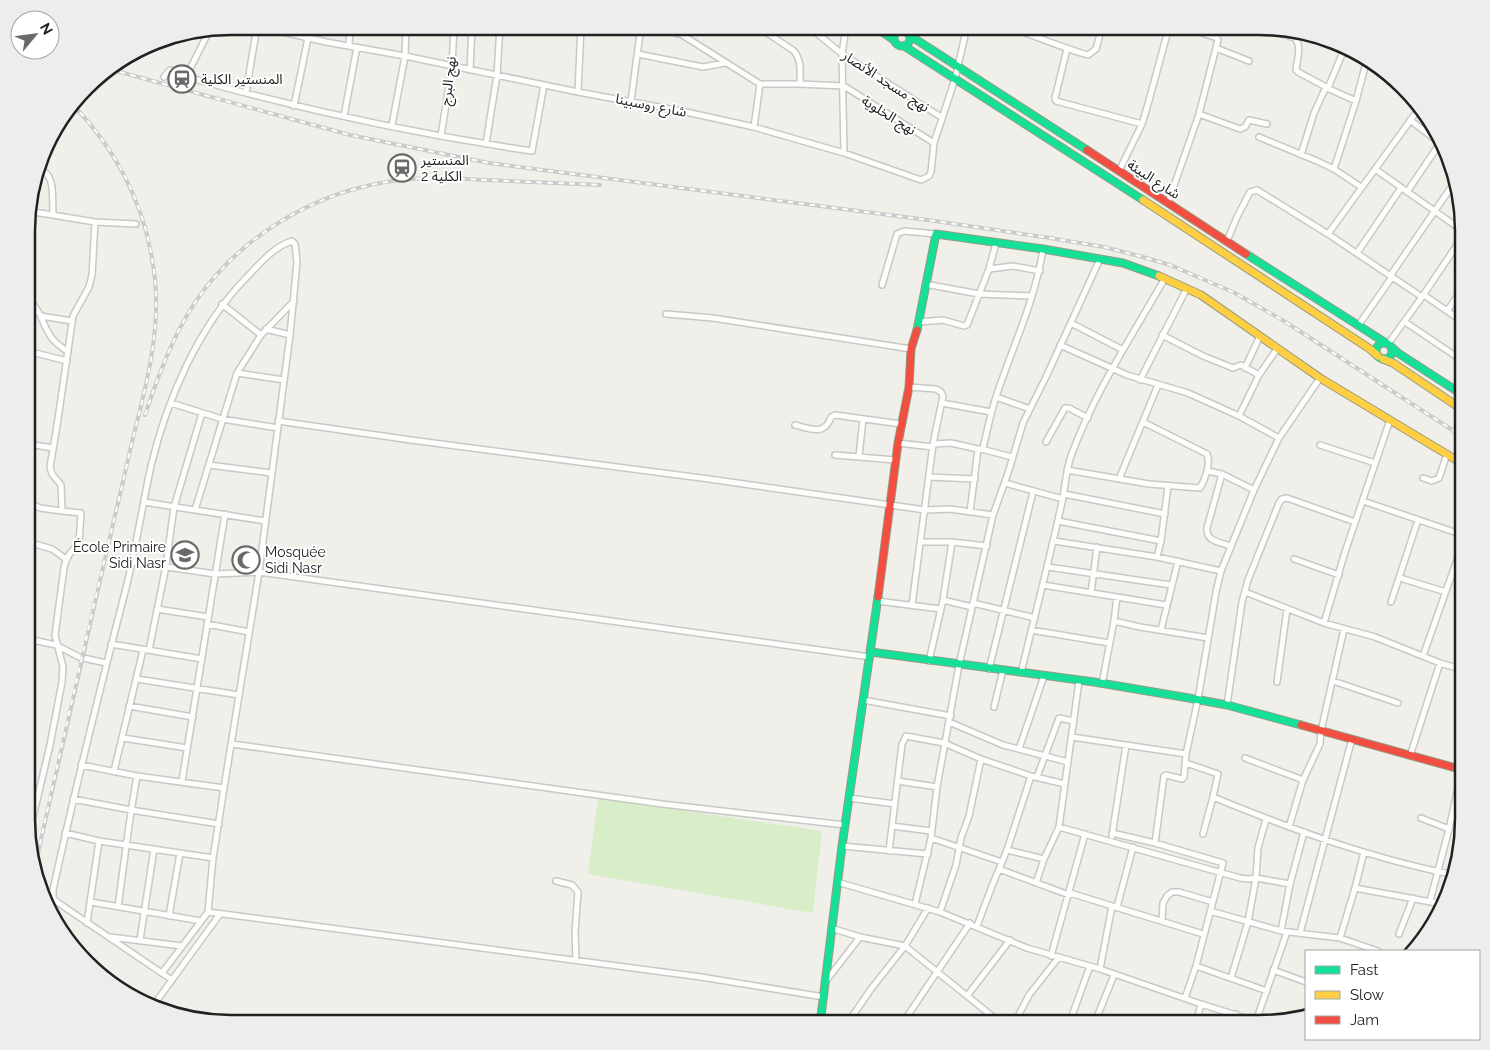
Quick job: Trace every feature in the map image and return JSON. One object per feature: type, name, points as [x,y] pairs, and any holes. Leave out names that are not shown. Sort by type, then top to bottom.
[{"type":"street","points":[[246,93],[256,35]]},
{"type":"street","name":"شارع روسبينا","points":[[295,35],[754,127],[844,153],[921,180],[929,176],[931,172],[934,143],[954,79],[965,35]]},
{"type":"street","points":[[349,45],[350,35]]},
{"type":"street","points":[[392,125],[405,56],[406,35]]},
{"type":"street","name":"نهج البرج","points":[[441,136],[452,66],[454,35]]},
{"type":"street","points":[[470,70],[472,35]]},
{"type":"street","points":[[486,144],[497,75],[499,35]]},
{"type":"street","points":[[578,92],[581,35]]},
{"type":"street","points":[[631,101],[640,35]]},
{"type":"street","points":[[679,35],[760,84],[844,86]]},
{"type":"street","points":[[770,35],[794,51],[798,56],[800,62],[800,84]]},
{"type":"street","name":"نهج مسجد الأنصار","points":[[819,35],[842,54],[941,117]]},
{"type":"street","points":[[844,153],[842,54],[845,35]]},
{"type":"street","name":"شارع البيئة","points":[[887,35],[897,44],[904,46],[1164,213],[1370,349],[1380,358],[1393,363],[1455,403]]},
{"type":"street","name":"شارع البيئة","points":[[894,40],[895,35]]},
{"type":"street","points":[[1038,35],[1067,49],[1088,55],[1096,49],[1100,35]]},
{"type":"street","points":[[1119,171],[1142,124],[1166,35]]},
{"type":"street","points":[[1168,203],[1199,114],[1216,48],[1217,38],[1210,35]]},
{"type":"street","points":[[904,46],[909,40],[909,36]]},
{"type":"street","name":"شارع البيئة","points":[[909,36],[1388,344],[1398,353],[1455,390]]},
{"type":"street","points":[[189,74],[206,37]]},
{"type":"street","points":[[294,106],[308,38]]},
{"type":"street","points":[[1296,39],[1298,42],[1296,70],[1327,88],[1356,101]]},
{"type":"street","points":[[344,116],[356,47]]},
{"type":"street","points":[[1216,48],[1249,61]]},
{"type":"street","points":[[1067,49],[1055,98],[1056,101],[1142,124]]},
{"type":"street","points":[[1301,154],[1314,113],[1342,53]]},
{"type":"street","points":[[638,54],[703,67],[725,63]]},
{"type":"street","points":[[1334,169],[1365,66]]},
{"type":"street","points":[[164,76],[170,70],[189,74],[192,78],[294,106],[441,136],[532,151],[544,85]]},
{"type":"street","points":[[754,127],[760,84]]},
{"type":"street","name":"نهج الخلوية","points":[[844,86],[934,143]]},
{"type":"street","points":[[1199,114],[1240,129],[1245,127],[1249,120],[1267,124]]},
{"type":"street","points":[[1328,234],[1415,114]]},
{"type":"street","points":[[1410,120],[1429,134]]},
{"type":"street","points":[[1259,137],[1334,169],[1361,187]]},
{"type":"street","points":[[1407,192],[1437,148]]},
{"type":"street","points":[[1375,170],[1455,226]]},
{"type":"street","points":[[44,171],[49,176],[53,214]]},
{"type":"street","points":[[1357,253],[1401,188]]},
{"type":"street","points":[[1358,326],[1450,189]]},
{"type":"street","points":[[1227,241],[1236,217],[1250,192],[1257,190],[1455,316]]},
{"type":"street","points":[[36,212],[95,222],[136,224]]},
{"type":"street","points":[[62,511],[61,485],[50,470],[73,316],[89,287],[95,222]]},
{"type":"street","points":[[882,284],[897,234],[904,231],[1043,249],[1143,268],[1187,288],[1224,308],[1277,349],[1320,378],[1455,459]]},
{"type":"street","points":[[821,1015],[837,882],[891,504],[895,460],[908,387],[911,350],[919,322],[936,234]]},
{"type":"street","points":[[162,973],[208,912],[224,788],[259,572],[290,335],[297,262],[295,244],[292,241],[264,260],[222,304],[189,360],[172,403],[154,455],[132,562],[52,890],[53,898],[57,902],[172,980]]},
{"type":"street","points":[[919,322],[942,320],[964,326],[968,325],[989,269],[996,243]]},
{"type":"street","points":[[1388,344],[1455,248]]},
{"type":"street","points":[[970,512],[981,449],[996,397],[1018,340],[1032,296],[1040,270],[1043,249]]},
{"type":"street","points":[[915,904],[931,838],[936,787],[959,665],[993,515],[1023,423],[1100,259]]},
{"type":"street","points":[[989,269],[1013,266],[1040,270]]},
{"type":"street","points":[[1021,673],[1054,541],[1064,496],[1067,470],[1088,418],[1123,350],[1165,278]]},
{"type":"street","points":[[926,284],[979,294],[1032,296]]},
{"type":"street","points":[[1140,380],[1187,288]]},
{"type":"street","points":[[195,510],[237,373],[261,335],[294,300]]},
{"type":"street","points":[[1448,311],[1455,300]]},
{"type":"street","points":[[222,304],[261,335]]},
{"type":"street","points":[[35,307],[51,339],[68,352]]},
{"type":"street","points":[[666,314],[713,318],[911,350]]},
{"type":"street","points":[[41,316],[72,321]]},
{"type":"street","points":[[1405,322],[1455,355]]},
{"type":"street","points":[[1071,323],[1123,350]]},
{"type":"street","points":[[266,329],[290,335]]},
{"type":"street","points":[[1162,335],[1203,356],[1233,368],[1238,365],[1259,375]]},
{"type":"street","points":[[1245,368],[1260,336]]},
{"type":"street","points":[[1381,343],[1388,344],[1391,354],[1388,358],[1380,358],[1376,352],[1377,347],[1381,343]]},
{"type":"street","points":[[1060,345],[1113,370],[1140,380],[1188,393],[1239,416],[1279,438]]},
{"type":"street","points":[[1239,416],[1259,375],[1277,349]]},
{"type":"street","points":[[35,353],[67,361]]},
{"type":"street","points":[[237,373],[284,380]]},
{"type":"street","points":[[1155,843],[1164,776],[1184,778],[1186,754],[1221,571],[1254,490],[1279,438],[1320,378]]},
{"type":"street","points":[[1119,479],[1158,385]]},
{"type":"street","points":[[908,387],[936,389],[941,392],[942,403],[933,446],[912,605]]},
{"type":"street","points":[[1448,400],[1455,390]]},
{"type":"street","points":[[996,397],[1030,409]]},
{"type":"street","points":[[172,403],[222,419],[278,428]]},
{"type":"street","points":[[942,403],[992,412]]},
{"type":"street","points":[[1046,442],[1065,408],[1069,408],[1088,418]]},
{"type":"street","points":[[114,771],[129,706],[157,609],[166,566],[174,508],[202,413]]},
{"type":"street","points":[[795,425],[819,430],[825,427],[831,417],[835,415],[901,424]]},
{"type":"street","points":[[859,456],[864,419]]},
{"type":"street","points":[[1324,622],[1355,522],[1390,420]]},
{"type":"street","points":[[278,421],[925,510],[950,509],[993,515]]},
{"type":"street","points":[[1067,470],[1168,486],[1200,488],[1207,471],[1209,458],[1207,454],[1143,422]]},
{"type":"street","points":[[898,443],[933,446],[951,443],[1012,458]]},
{"type":"street","points":[[35,445],[53,448]]},
{"type":"street","points":[[1320,445],[1375,463]]},
{"type":"street","points":[[1423,478],[1432,482],[1439,478],[1447,454]]},
{"type":"street","points":[[834,455],[852,458],[859,456],[895,460]]},
{"type":"street","points":[[209,466],[271,473]]},
{"type":"street","points":[[1207,471],[1222,474],[1254,490]]},
{"type":"street","points":[[1222,474],[1206,534],[1210,539],[1231,546]]},
{"type":"street","points":[[929,477],[975,480]]},
{"type":"street","points":[[1005,483],[1033,492],[1165,514]]},
{"type":"street","points":[[1157,557],[1161,541],[1168,486]]},
{"type":"street","points":[[989,669],[1033,492]]},
{"type":"street","points":[[1227,705],[1248,580],[1279,503],[1282,499],[1287,498],[1355,522]]},
{"type":"street","points":[[1363,501],[1455,532]]},
{"type":"street","points":[[144,502],[265,521]]},
{"type":"street","points":[[35,505],[40,508],[81,513],[79,544],[72,549],[66,559],[55,635],[63,667],[62,682],[50,745],[35,800]]},
{"type":"street","points":[[182,782],[225,514]]},
{"type":"street","points":[[1391,602],[1418,520]]},
{"type":"street","points":[[1058,521],[1161,541]]},
{"type":"street","points":[[1054,541],[1157,557],[1221,571]]},
{"type":"street","points":[[921,542],[952,542],[987,546]]},
{"type":"street","points":[[929,661],[943,600],[952,542]]},
{"type":"street","points":[[35,544],[52,549],[66,559]]},
{"type":"street","points":[[1091,593],[1096,547]]},
{"type":"street","points":[[1294,559],[1339,576]]},
{"type":"street","points":[[1161,630],[1178,561]]},
{"type":"street","points":[[132,562],[215,574],[259,572],[870,655],[1003,670],[1102,684],[1227,705],[1455,768]]},
{"type":"street","points":[[1048,567],[1171,585]]},
{"type":"street","points":[[1423,656],[1455,567]]},
{"type":"street","points":[[1400,578],[1446,592]]},
{"type":"street","points":[[1043,585],[1166,604]]},
{"type":"street","points":[[1245,592],[1287,609],[1344,629],[1375,637],[1455,668]]},
{"type":"street","points":[[1102,684],[1117,597]]},
{"type":"street","points":[[943,600],[1003,610],[1035,618]]},
{"type":"street","points":[[877,602],[941,609]]},
{"type":"street","points":[[157,609],[208,617]]},
{"type":"street","points":[[1277,682],[1287,609]]},
{"type":"street","points":[[1114,621],[1208,638]]},
{"type":"street","points":[[207,624],[249,632]]},
{"type":"street","points":[[1289,827],[1303,780],[1320,744],[1321,731],[1344,629]]},
{"type":"street","points":[[1031,630],[1109,642]]},
{"type":"street","points":[[35,640],[56,645],[79,657],[106,663]]},
{"type":"street","points":[[111,644],[202,660]]},
{"type":"street","points":[[1410,756],[1440,663]]},
{"type":"street","points":[[994,707],[1003,670]]},
{"type":"street","points":[[1019,749],[1044,676]]},
{"type":"street","points":[[137,678],[198,690],[239,695]]},
{"type":"street","points":[[1036,883],[1044,859],[1059,827],[1079,681]]},
{"type":"street","points":[[1333,682],[1398,703]]},
{"type":"street","points":[[863,700],[950,719],[1003,745],[1068,762]]},
{"type":"street","points":[[129,706],[193,718]]},
{"type":"street","points":[[977,926],[1034,777],[1059,718],[1074,721]]},
{"type":"street","points":[[889,851],[902,744],[906,736],[944,742],[981,759],[1034,777],[1065,784]]},
{"type":"street","points":[[1072,737],[1186,754]]},
{"type":"street","points":[[123,738],[187,748]]},
{"type":"street","points":[[1300,933],[1352,739]]},
{"type":"street","points":[[232,744],[662,804],[845,825]]},
{"type":"street","points":[[1111,841],[1126,745]]},
{"type":"street","points":[[1245,758],[1303,780]]},
{"type":"street","points":[[940,912],[956,865],[981,759]]},
{"type":"street","points":[[1186,764],[1218,774],[1202,834]]},
{"type":"street","points":[[81,765],[137,776],[224,788]]},
{"type":"street","points":[[118,908],[137,776]]},
{"type":"street","points":[[898,781],[936,787]]},
{"type":"street","points":[[1213,797],[1266,819],[1364,852],[1421,869],[1447,874]]},
{"type":"street","points":[[849,798],[895,804]]},
{"type":"street","points":[[73,799],[219,824]]},
{"type":"street","points":[[1430,901],[1455,804]]},
{"type":"street","points":[[1421,818],[1449,829]]},
{"type":"street","points":[[1232,978],[1248,922],[1256,878],[1258,848],[1266,819]]},
{"type":"street","points":[[892,826],[932,831]]},
{"type":"street","points":[[1059,827],[1133,846],[1220,873],[1249,880],[1256,878],[1290,884]]},
{"type":"street","points":[[1260,1015],[1284,931],[1290,884],[1304,832]]},
{"type":"street","points":[[65,833],[99,841],[214,858]]},
{"type":"street","points":[[1112,833],[1155,843],[1223,863],[1196,966],[1185,998]]},
{"type":"street","points":[[1051,956],[1085,834]]},
{"type":"street","points":[[931,838],[1002,862]]},
{"type":"street","points":[[87,923],[99,841]]},
{"type":"street","points":[[842,846],[928,854]]},
{"type":"street","points":[[1100,969],[1114,907],[1133,846]]},
{"type":"street","points":[[140,940],[154,849]]},
{"type":"street","points":[[1007,850],[1044,859]]},
{"type":"street","points":[[1340,938],[1364,852]]},
{"type":"street","points":[[169,916],[180,853]]},
{"type":"street","points":[[999,868],[1069,894],[1203,934]]},
{"type":"street","points":[[556,881],[572,885],[578,892],[575,932],[576,960]]},
{"type":"street","points":[[837,882],[928,908],[1051,956],[1059,956],[1236,1014]]},
{"type":"street","points":[[1355,888],[1436,903]]},
{"type":"street","points":[[1162,921],[1163,904],[1167,896],[1172,892],[1179,892],[1213,902]]},
{"type":"street","points":[[1398,934],[1413,898]]},
{"type":"street","points":[[91,902],[200,921]]},
{"type":"street","points":[[853,1015],[871,988],[905,946],[928,908]]},
{"type":"street","points":[[1210,910],[1284,931],[1340,938],[1375,950]]},
{"type":"street","points":[[208,912],[701,976],[824,997]]},
{"type":"street","points":[[157,1000],[220,914]]},
{"type":"street","points":[[908,1015],[970,923]]},
{"type":"street","points":[[831,928],[860,937],[905,946],[991,1015]]},
{"type":"street","points":[[107,936],[182,946]]},
{"type":"street","points":[[826,981],[860,937]]},
{"type":"street","points":[[967,996],[1010,940]]},
{"type":"street","points":[[1019,1015],[1029,995],[1059,956]]},
{"type":"street","points":[[1072,1015],[1090,966]]},
{"type":"street","points":[[1196,966],[1266,991]]},
{"type":"street","points":[[1273,970],[1305,982]]},
{"type":"street","points":[[1097,1015],[1114,974]]},
{"type":"street","points":[[1198,1015],[1201,1004]]},
{"type":"green space","points":[[598,798],[822,831],[813,913],[588,874]]},
{"type":"railway","points":[[118,71],[350,135],[489,163],[928,220],[1104,247],[1143,257],[1170,265],[1233,292],[1284,321],[1455,432]]},
{"type":"railway","points":[[38,852],[145,390],[156,317],[155,280],[146,231],[139,208],[130,186],[106,144],[78,110]]},
{"type":"railway","points":[[145,415],[168,354],[195,302],[218,273],[244,248],[273,226],[305,208],[339,194],[374,184],[410,179],[448,178],[600,185]]},
{"type":"traffic: fast","points":[[887,35],[894,40]]},
{"type":"traffic: fast","points":[[895,35],[895,41],[902,46],[910,38]]},
{"type":"traffic: fast","points":[[909,35],[1087,150]]},
{"type":"traffic: fast","points":[[904,46],[1143,200]]},
{"type":"traffic: fast","points":[[917,330],[936,234],[1043,249],[1123,263],[1159,276]]},
{"type":"traffic: fast","points":[[1246,254],[1386,343]]},
{"type":"traffic: fast","points":[[1384,343],[1390,345],[1392,351],[1390,357],[1384,359],[1378,357],[1376,351],[1378,345],[1384,343]]},
{"type":"traffic: fast","points":[[1390,346],[1455,390]]},
{"type":"traffic: fast","points":[[821,1015],[842,846],[878,597]]},
{"type":"traffic: fast","points":[[871,652],[1094,682],[1183,697],[1227,705],[1301,725]]},
{"type":"traffic: slow","points":[[1143,200],[1378,356]]},
{"type":"traffic: slow","points":[[1159,276],[1201,295],[1320,378],[1455,459]]},
{"type":"traffic: slow","points":[[1383,359],[1393,363],[1455,405]]},
{"type":"traffic: jam","points":[[1087,150],[1246,254]]},
{"type":"traffic: jam","points":[[878,597],[898,443],[909,387],[911,349],[917,330]]},
{"type":"traffic: jam","points":[[1301,725],[1455,768]]},
{"type":"place","name":"المنستير الكلية","points":[[182,79]]},
{"type":"place","name":"المنستير الكلية 2","points":[[402,168]]},
{"type":"place","name":"École Primaire Sidi Nasr","points":[[185,555]]},
{"type":"place","name":"Mosquée Sidi Nasr","points":[[246,560]]}]
